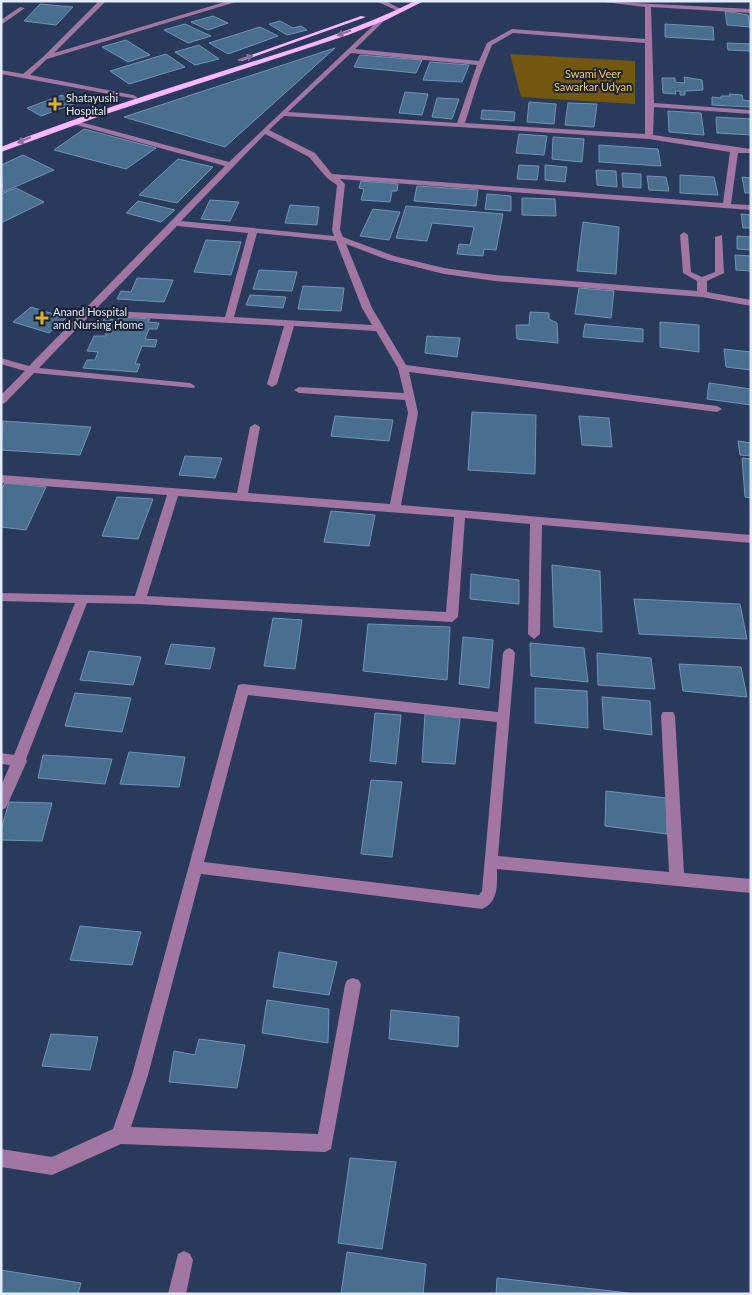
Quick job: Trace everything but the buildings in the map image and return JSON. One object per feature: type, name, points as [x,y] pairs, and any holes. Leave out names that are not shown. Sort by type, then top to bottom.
[{"type":"main road","points":[[36,127],[133,97],[392,7],[403,1]]},
{"type":"main road","points":[[1,150],[76,122],[307,47],[402,11],[422,1]]},
{"type":"street","points":[[24,76],[46,58],[104,1]]},
{"type":"street","points":[[46,58],[236,1]]},
{"type":"street","points":[[379,1],[402,11]]},
{"type":"street","points":[[599,1],[751,11]]},
{"type":"street","points":[[648,5],[649,137]]},
{"type":"street","points":[[1,23],[22,8]]},
{"type":"street","points":[[1,401],[264,131],[383,18]]},
{"type":"street","points":[[460,126],[489,44],[512,31],[649,41]]},
{"type":"street","points":[[349,50],[481,63]]},
{"type":"street","points":[[1,72],[133,97]]},
{"type":"street","points":[[650,105],[751,112]]},
{"type":"street","points":[[282,114],[649,137],[751,151]]},
{"type":"street","points":[[76,122],[231,165]]},
{"type":"street","points":[[264,131],[312,155],[330,176],[341,184],[336,230],[367,308],[403,368],[413,413],[395,508]]},
{"type":"street","points":[[727,206],[734,150]]},
{"type":"street","points":[[330,176],[751,208]]},
{"type":"street","points":[[175,223],[340,240],[391,258],[478,276],[702,294],[751,304]]},
{"type":"street","points":[[229,320],[253,231]]},
{"type":"street","points":[[684,235],[687,273],[702,280],[720,273],[719,238]]},
{"type":"street","points":[[702,280],[702,294]]},
{"type":"street","points":[[88,312],[379,328]]},
{"type":"street","points":[[272,384],[290,323]]},
{"type":"street","points":[[1,361],[32,370],[190,386]]},
{"type":"street","points":[[403,368],[717,409]]},
{"type":"street","points":[[299,390],[410,398]]},
{"type":"street","points":[[242,496],[255,427]]},
{"type":"street","points":[[1,480],[395,508],[751,539]]},
{"type":"street","points":[[140,600],[173,493]]},
{"type":"street","points":[[1,597],[140,600],[452,617],[460,514]]},
{"type":"street","points":[[534,634],[536,520]]},
{"type":"street","points":[[1,804],[20,761],[83,599]]},
{"type":"street","points":[[196,867],[482,902],[489,892],[490,862],[509,653]]},
{"type":"street","points":[[120,1135],[140,1075],[243,689],[504,718]]},
{"type":"street","points":[[668,716],[677,879]]},
{"type":"street","points":[[1,758],[20,761]]},
{"type":"street","points":[[490,862],[751,886]]},
{"type":"street","points":[[1,1158],[52,1166],[120,1135],[325,1144],[353,984]]},
{"type":"street","points":[[177,1294],[184,1260]]},
{"type":"green space","name":"Swami Veer Sawarkar Udyan","points":[[510,54],[635,61],[635,104],[521,97]]},
{"type":"place","name":"Shatayushi Hospital","points":[[55,104]]},
{"type":"place","name":"Anand Hospital and Nursing Home","points":[[42,318]]}]
